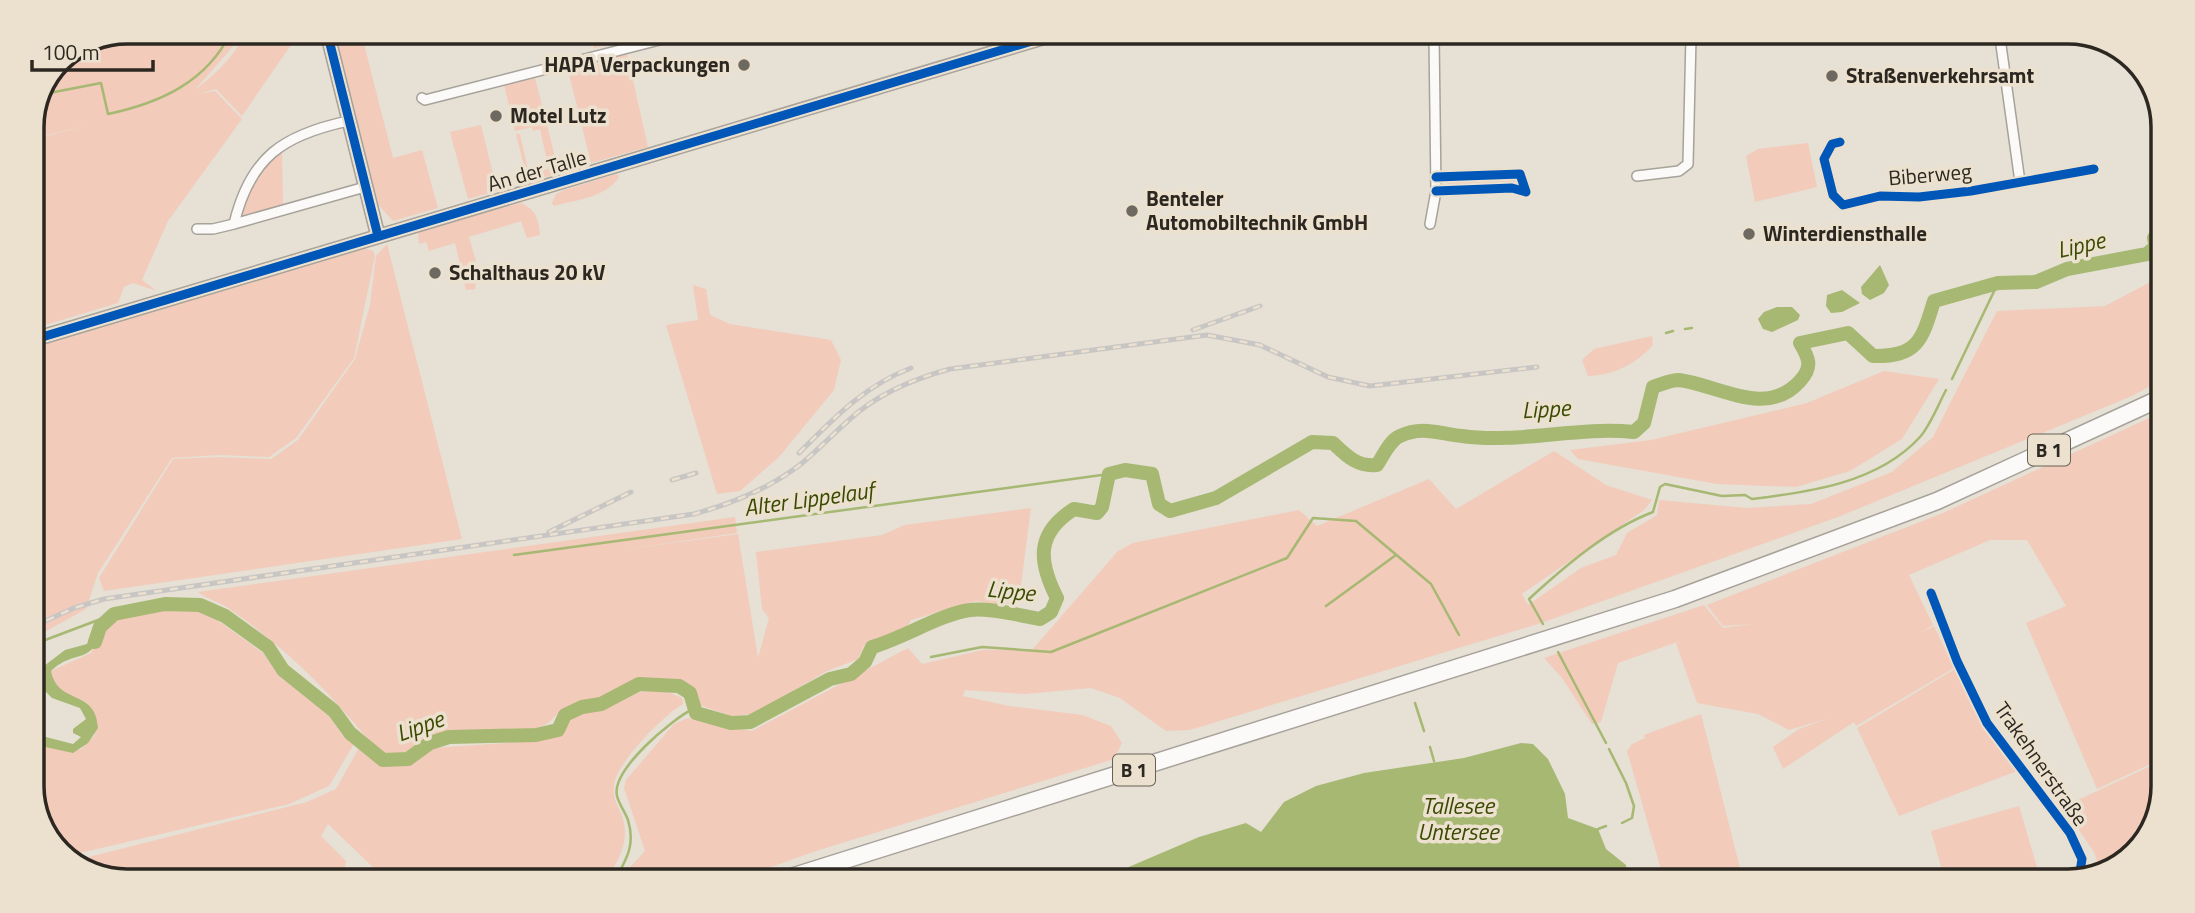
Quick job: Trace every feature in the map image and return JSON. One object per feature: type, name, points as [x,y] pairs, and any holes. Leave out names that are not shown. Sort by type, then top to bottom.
[{"type":"highway","name":"B 1","points":[[816,869],[1675,599],[1937,501],[2151,403]]},
{"type":"street","points":[[330,44],[378,236]]},
{"type":"street","points":[[422,98],[425,100],[646,44]]},
{"type":"street","name":"An der Talle","points":[[44,336],[1022,44]]},
{"type":"street","points":[[1430,224],[1436,191],[1434,44]]},
{"type":"street","points":[[1637,176],[1679,171],[1688,164],[1691,44]]},
{"type":"street","points":[[2001,44],[2020,181]]},
{"type":"street","points":[[234,224],[246,184],[272,151],[296,136],[348,121]]},
{"type":"street","name":"Biberweg","points":[[1840,142],[1832,144],[1824,159],[1833,195],[1843,205],[1880,196],[1919,197],[2094,169]]},
{"type":"street","points":[[1436,177],[1520,174],[1525,188],[1436,191]]},
{"type":"street","points":[[197,229],[213,229],[234,224],[365,187]]},
{"type":"street","name":"Trakehnerstraße","points":[[1931,593],[1957,661],[1987,723],[2070,833],[2082,859],[2081,868]]},
{"type":"shaded area","points":[[126,44],[235,44],[194,91],[217,71],[239,44],[292,44],[242,116],[216,89],[198,94],[215,91],[242,119],[168,221],[142,280],[157,291],[133,283],[124,287],[118,303],[44,325],[44,137],[96,123],[44,136],[44,121],[52,90],[72,64],[95,50]]},
{"type":"shaded area","points":[[335,44],[364,44],[393,158],[422,150],[438,208],[393,221],[375,201]]},
{"type":"shaded area","points":[[593,44],[611,44],[594,48]]},
{"type":"shaded area","points":[[627,54],[648,147],[591,163],[568,70]]},
{"type":"shaded area","points":[[535,78],[559,173],[528,182],[516,134],[520,134],[529,174],[549,169],[540,129],[533,131],[532,127],[515,131],[504,85]]},
{"type":"shaded area","points":[[481,125],[497,191],[468,199],[450,132]]},
{"type":"shaded area","points":[[1808,143],[1817,187],[1755,202],[1746,156],[1758,149]]},
{"type":"shaded area","points":[[282,148],[283,207],[243,216],[242,207],[248,188]]},
{"type":"shaded area","points":[[617,174],[619,177],[613,184],[599,194],[554,206],[552,203],[556,194],[564,190]]},
{"type":"shaded area","points":[[1516,177],[1516,183],[1450,186],[1446,182],[1450,179]]},
{"type":"shaded area","points":[[521,203],[536,216],[540,235],[527,238],[521,221],[469,237],[478,268],[475,289],[466,290],[455,243],[429,251],[426,242],[419,244],[418,231],[422,228]]},
{"type":"shaded area","points":[[387,244],[462,539],[104,591],[99,578],[173,459],[271,459],[298,440],[355,359],[370,305],[376,256]]},
{"type":"shaded area","points":[[363,248],[373,251],[375,256],[354,358],[296,438],[269,457],[219,455],[172,458],[98,573],[86,609],[44,632],[44,344]]},
{"type":"shaded area","points":[[2151,282],[2151,386],[2132,396],[1838,517],[1541,623],[1190,730],[1166,731],[1120,698],[1091,688],[1025,694],[965,690],[963,696],[1009,706],[1082,715],[1111,726],[1122,743],[1114,759],[765,869],[628,869],[645,851],[624,788],[626,780],[674,724],[688,718],[752,731],[908,648],[922,664],[983,650],[1033,649],[1118,551],[1133,543],[1299,510],[1317,526],[1429,479],[1456,509],[1554,451],[1606,485],[1652,500],[1644,510],[1522,594],[1528,605],[1581,568],[1616,555],[1627,533],[1657,515],[1659,500],[1747,508],[1811,504],[1892,472],[1933,437],[1997,311],[2105,306]]},
{"type":"shaded area","points":[[693,285],[706,289],[710,315],[730,324],[831,340],[841,360],[834,390],[779,457],[740,491],[717,494],[666,325],[698,320]]},
{"type":"shaded area","points":[[1652,336],[1653,345],[1632,363],[1616,371],[1588,376],[1582,360],[1594,349]]},
{"type":"shaded area","points":[[1884,371],[1939,379],[1902,439],[1850,471],[1796,487],[1717,484],[1578,459],[1570,450],[1651,440],[1807,403]]},
{"type":"shaded area","points":[[2151,417],[2151,764],[2097,789],[2026,623],[2066,606],[2027,540],[1990,540],[1909,575],[1933,625],[1920,633],[1934,626],[1954,668],[1856,726],[1854,722],[1783,769],[1773,747],[1799,729],[1829,718],[1789,730],[1758,714],[1697,703],[1676,643],[1680,641],[1618,663],[1601,722],[1592,724],[1562,678],[1544,658],[1704,605],[1723,628],[1751,624],[1723,626],[1707,605],[1943,513]]},
{"type":"shaded area","points":[[1031,508],[1019,600],[1002,605],[976,601],[911,620],[906,628],[898,632],[898,636],[864,645],[858,659],[827,671],[753,714],[731,716],[697,704],[686,690],[670,681],[642,680],[600,701],[567,708],[537,728],[436,737],[407,753],[385,754],[364,741],[366,737],[351,719],[286,653],[227,607],[198,592],[735,517],[737,533],[613,551],[738,534],[758,658],[769,618],[762,609],[756,552],[882,535],[905,525]]},
{"type":"shaded area","points":[[163,608],[197,609],[263,653],[278,675],[329,716],[343,736],[355,742],[329,786],[289,804],[76,852],[58,833],[48,813],[44,792],[44,746],[80,750],[95,735],[93,720],[88,704],[54,685],[51,671],[91,653],[107,625],[130,613]]},
{"type":"shaded area","points":[[1955,669],[1985,731],[2017,771],[1899,816],[1857,728]]},
{"type":"shaded area","points":[[661,689],[682,698],[683,704],[642,740],[617,776],[614,792],[625,836],[612,869],[375,869],[328,824],[321,836],[346,861],[344,869],[126,869],[110,868],[85,858],[307,802],[336,789],[360,746],[382,764],[409,764],[433,748],[536,741],[561,734],[569,719],[584,711],[603,710],[639,692]]},
{"type":"shaded area","points":[[1701,714],[1740,869],[1661,869],[1627,751],[1632,744],[1645,738],[1644,735]]},
{"type":"shaded area","points":[[2151,766],[2150,803],[2145,818],[2127,845],[2105,861],[2098,864],[2094,852],[2063,807]]},
{"type":"shaded area","points":[[2019,806],[2037,869],[1942,869],[1931,831]]},
{"type":"water","points":[[1880,265],[1889,285],[1884,293],[1870,300],[1862,294],[1861,287]]},
{"type":"water","points":[[1842,290],[1860,303],[1842,312],[1831,313],[1826,306],[1827,295]]},
{"type":"water","points":[[1777,307],[1792,307],[1800,315],[1798,320],[1772,332],[1763,329],[1758,319],[1764,312]]},
{"type":"water","points":[[94,624],[107,625],[88,653],[68,660],[51,671],[61,689],[91,707],[98,728],[88,743],[73,753],[44,747],[44,737],[73,744],[81,737],[73,733],[73,729],[86,719],[80,708],[52,698],[45,691],[44,666],[65,650],[87,644]]},
{"type":"water","name":"Tallesee Untersee","points":[[1521,743],[1533,744],[1548,759],[1565,794],[1568,818],[1598,829],[1606,849],[1626,865],[1626,869],[1124,869],[1199,837],[1246,823],[1261,832],[1284,802],[1316,786],[1364,773],[1464,758]]},
{"type":"waterway","points":[[51,93],[101,83],[108,114],[146,104],[180,88],[195,77],[224,44]]},
{"type":"waterway","name":"Lippe","points":[[95,642],[100,627],[114,614],[165,604],[200,605],[225,616],[268,647],[283,670],[334,711],[350,733],[383,760],[408,759],[430,743],[449,737],[536,735],[558,730],[565,715],[582,707],[601,704],[639,684],[679,686],[690,693],[696,713],[731,723],[750,722],[830,679],[851,674],[865,662],[872,647],[947,616],[977,609],[1040,619],[1051,612],[1057,598],[1046,572],[1044,549],[1047,538],[1062,518],[1074,509],[1097,513],[1102,507],[1109,474],[1125,470],[1152,474],[1159,504],[1170,511],[1216,498],[1312,442],[1333,443],[1358,462],[1377,465],[1393,441],[1416,431],[1483,438],[1591,431],[1634,432],[1644,423],[1653,387],[1679,380],[1742,397],[1772,398],[1787,392],[1807,371],[1807,358],[1800,343],[1848,333],[1873,356],[1900,353],[1916,344],[1926,326],[1934,301],[1998,283],[2036,282],[2067,269],[2147,254],[2151,250]]},
{"type":"waterway","points":[[1952,379],[1998,283]]},
{"type":"waterway","points":[[1685,329],[1692,328]]},
{"type":"waterway","points":[[1666,333],[1673,331]]},
{"type":"waterway","points":[[1543,624],[1529,599],[1603,538],[1653,512],[1660,487],[1665,484],[1722,496],[1745,495],[1752,499],[1842,483],[1864,475],[1903,453],[1924,432],[1946,390]]},
{"type":"waterway","name":"Alter Lippelauf","points":[[514,555],[1109,474]]},
{"type":"waterway","points":[[931,657],[982,647],[1051,652],[1287,558],[1313,518],[1356,521],[1431,584],[1459,635]]},
{"type":"waterway","points":[[1326,606],[1396,555]]},
{"type":"waterway","name":"Alter Lippelauf","points":[[44,640],[114,614]]},
{"type":"waterway","points":[[1558,652],[1606,743]]},
{"type":"waterway","points":[[1415,703],[1424,731]]},
{"type":"waterway","points":[[620,869],[627,856],[631,836],[628,820],[617,796],[623,773],[658,734],[693,709]]},
{"type":"waterway","points":[[1430,747],[1434,761]]},
{"type":"waterway","points":[[1609,749],[1634,806],[1632,818],[1622,823]]},
{"type":"waterway","points":[[1598,829],[1606,826]]},
{"type":"railway","points":[[1193,330],[1260,306]]},
{"type":"railway","points":[[44,622],[74,608],[104,599],[694,514],[736,500],[776,481],[801,464],[871,402],[909,383],[950,369],[1207,335],[1260,345],[1328,377],[1370,386],[1537,367]]},
{"type":"railway","points":[[799,453],[837,415],[864,394],[894,375],[911,368]]},
{"type":"railway","points":[[672,480],[696,473]]},
{"type":"railway","points":[[549,532],[631,492]]},
{"type":"cycle path","points":[[330,44],[378,236]]},
{"type":"cycle path","points":[[44,336],[1022,44]]},
{"type":"cycle path","points":[[1840,142],[1832,144],[1824,159],[1833,195],[1843,205],[1880,196],[1919,197],[1971,191],[2094,169]]},
{"type":"cycle path","points":[[1436,177],[1520,174],[1526,192],[1512,188],[1436,191]]},
{"type":"cycle path","points":[[1931,593],[1957,661],[1987,723],[2070,833],[2082,859],[2081,868]]},
{"type":"place","name":"HAPA Verpackungen","points":[[744,65]]},
{"type":"place","name":"Straßenverkehrsamt","points":[[1832,76]]},
{"type":"place","name":"Motel Lutz","points":[[496,116]]},
{"type":"place","name":"Benteler Automobiltechnik GmbH","points":[[1132,211]]},
{"type":"place","name":"Winterdiensthalle","points":[[1749,234]]},
{"type":"place","name":"Schalthaus 20 kV","points":[[435,273]]}]
